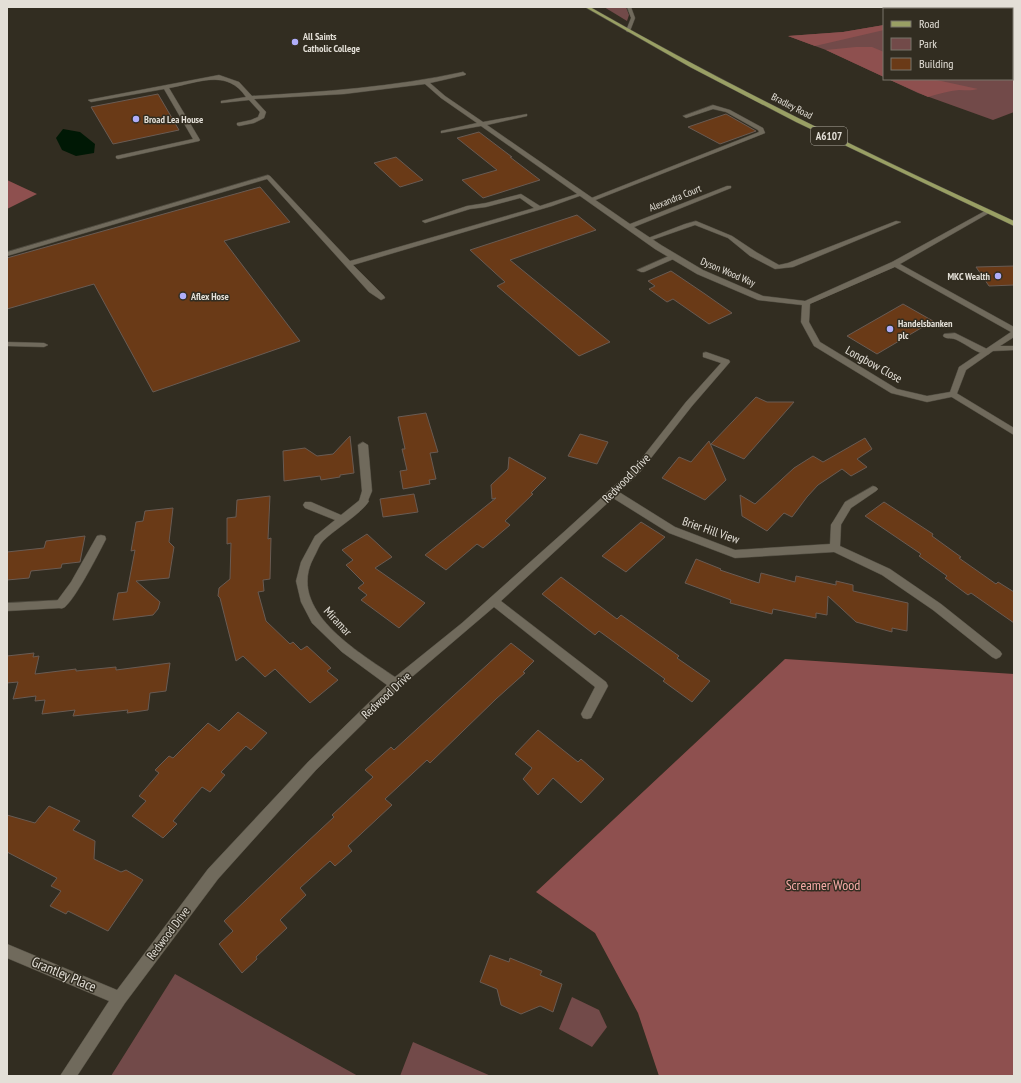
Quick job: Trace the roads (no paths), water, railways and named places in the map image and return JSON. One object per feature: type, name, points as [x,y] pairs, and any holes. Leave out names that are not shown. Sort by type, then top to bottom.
[{"type":"main road","name":"Bradley Road","points":[[587,7],[628,31],[861,152],[1014,224]]},
{"type":"street","points":[[628,31],[633,18],[629,7]]},
{"type":"street","points":[[223,102],[250,98],[344,92],[426,82],[463,74]]},
{"type":"street","points":[[91,100],[105,95],[219,77],[233,80],[242,87],[263,112],[261,118],[252,122],[239,124]]},
{"type":"street","name":"Dyson Wood Way","points":[[426,82],[443,97],[647,240],[674,257],[700,272],[762,298],[806,303]]},
{"type":"street","points":[[118,157],[197,140],[165,86]]},
{"type":"street","points":[[591,200],[762,133],[761,129],[757,126],[728,111],[713,107],[686,116]]},
{"type":"street","points":[[443,132],[525,115]]},
{"type":"street","points":[[7,254],[268,177],[381,298]]},
{"type":"street","name":"Alexandra Court","points":[[629,227],[729,187]]},
{"type":"street","points":[[349,264],[582,194]]},
{"type":"street","points":[[425,221],[469,207],[486,205],[521,196],[538,208]]},
{"type":"street","points":[[806,303],[895,264],[988,212]]},
{"type":"street","points":[[647,240],[696,223],[730,237],[753,254],[778,266],[790,265],[898,222]]},
{"type":"street","points":[[641,270],[674,257]]},
{"type":"street","points":[[895,264],[1014,332],[962,369],[953,394],[1014,432]]},
{"type":"street","name":"Longbow Close","points":[[806,303],[804,322],[817,344],[894,391],[927,399],[953,394]]},
{"type":"street","points":[[947,336],[955,335],[988,350],[1014,348]]},
{"type":"street","points":[[7,344],[44,345]]},
{"type":"street","name":"Redwood Drive","points":[[68,1076],[120,998],[213,874],[312,766],[395,684],[494,601],[637,470],[726,362],[706,355]]},
{"type":"street","name":"Miramar","points":[[363,445],[367,491],[364,502],[319,539],[306,562],[302,581],[306,602],[316,620],[346,649],[395,684]]},
{"type":"street","points":[[835,548],[836,525],[848,505],[873,489]]},
{"type":"street","name":"Brier Hill View","points":[[613,493],[672,530],[735,554],[835,548],[886,572],[937,607],[996,654]]},
{"type":"street","points":[[308,504],[342,519]]},
{"type":"street","points":[[7,607],[61,604],[75,585],[101,539]]},
{"type":"street","points":[[494,601],[602,686],[587,714]]},
{"type":"street","name":"Grantley Place","points":[[7,951],[120,998]]},
{"type":"place","name":"All Saints Catholic College","points":[[295,42]]},
{"type":"place","name":"Broad Lea House","points":[[136,119]]},
{"type":"place","name":"MKC Wealth","points":[[998,276]]},
{"type":"place","name":"Aflex Hose","points":[[183,296]]},
{"type":"place","name":"Handelsbanken plc","points":[[890,329]]},
{"type":"park label","name":"Screamer Wood","points":[[823,885]]}]
